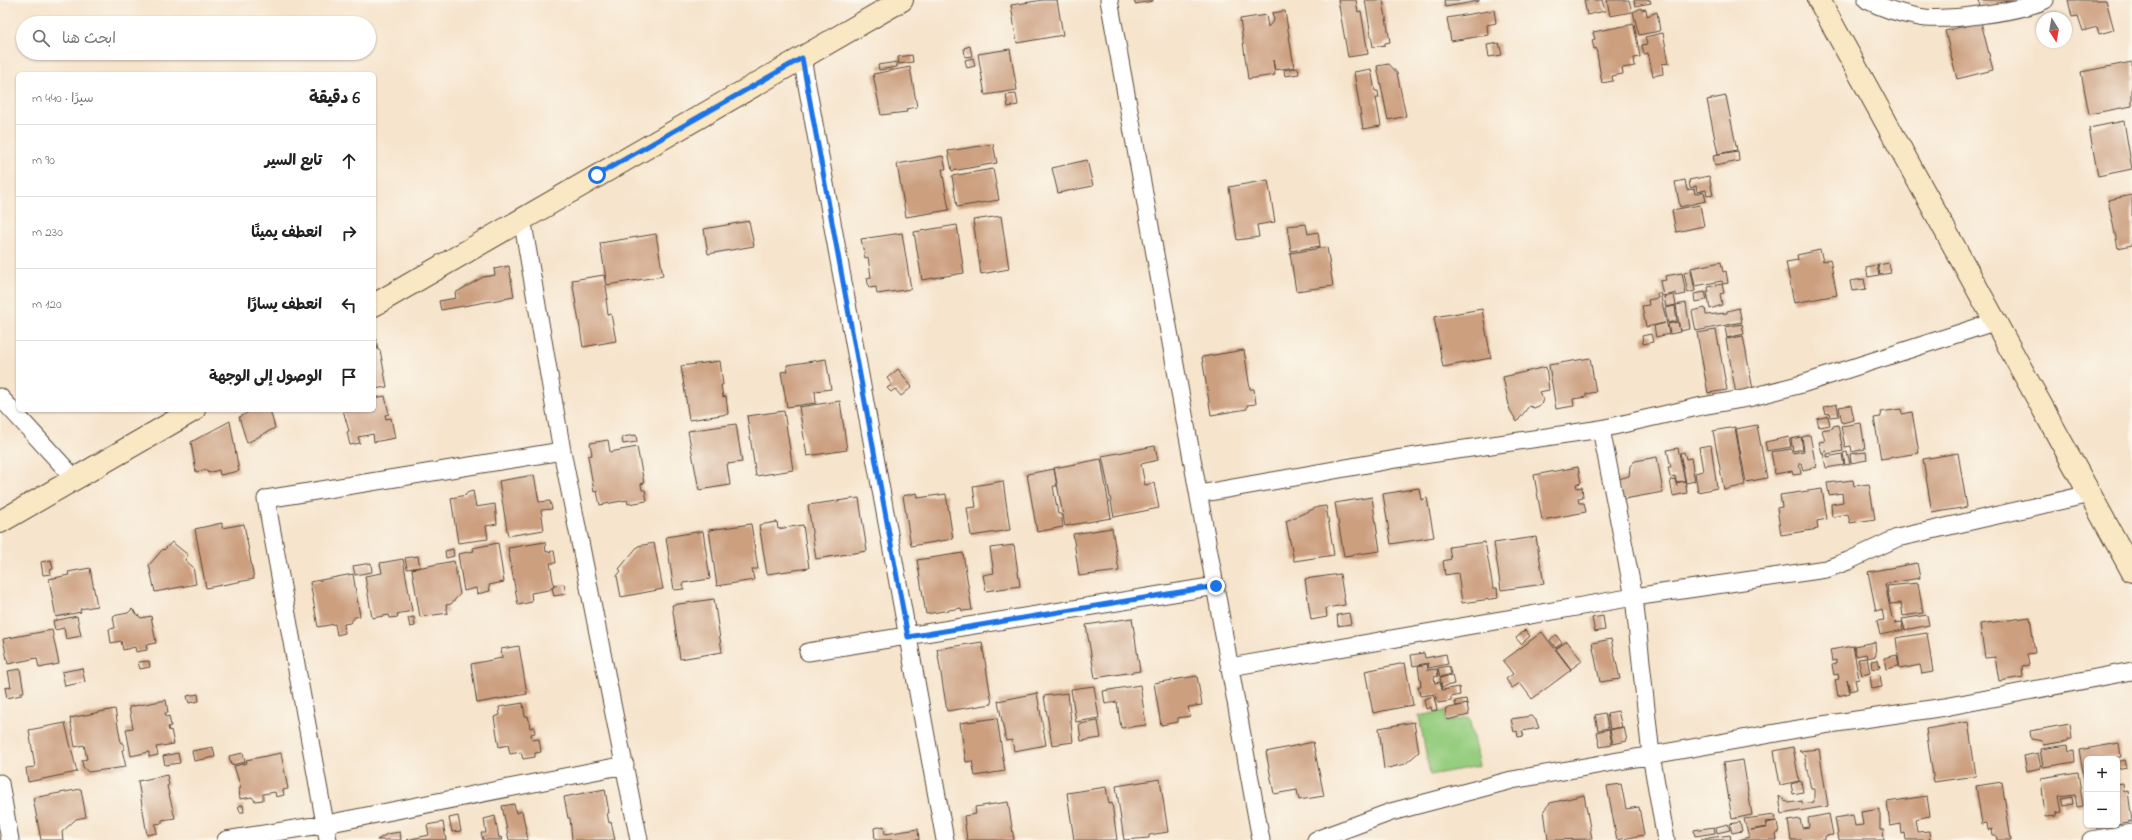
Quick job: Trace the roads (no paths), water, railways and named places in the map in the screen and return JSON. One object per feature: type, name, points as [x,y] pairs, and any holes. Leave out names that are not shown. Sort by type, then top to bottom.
[{"type":"street","points":[[376,304],[522,218],[902,0]]},
{"type":"street","points":[[1109,0],[1261,840]]},
{"type":"street","points":[[1819,0],[1994,322],[2132,571]]},
{"type":"street","points":[[1867,0],[1920,18],[1962,17],[2034,6],[2045,0]]},
{"type":"street","points":[[802,58],[945,840]]},
{"type":"street","points":[[522,218],[562,451],[639,840]]},
{"type":"street","points":[[1199,494],[1396,459],[1601,429],[1702,406],[1748,398],[1802,384],[1994,322]]},
{"type":"street","points":[[0,397],[75,479]]},
{"type":"street","points":[[0,522],[191,412]]},
{"type":"street","points":[[1601,429],[1634,597],[1651,755],[1666,840]]},
{"type":"street","points":[[327,832],[266,499],[562,451]]},
{"type":"street","points":[[1230,667],[1634,597],[1826,569],[1848,561],[1897,538],[2090,494]]},
{"type":"street","points":[[808,652],[1216,586]]},
{"type":"street","points":[[1316,840],[1391,812],[1512,780],[1651,755],[1945,706],[2132,671]]},
{"type":"street","points":[[226,840],[327,832],[625,765]]},
{"type":"street","points":[[0,783],[10,840]]},
{"type":"street","points":[[2091,840],[2132,833]]}]
